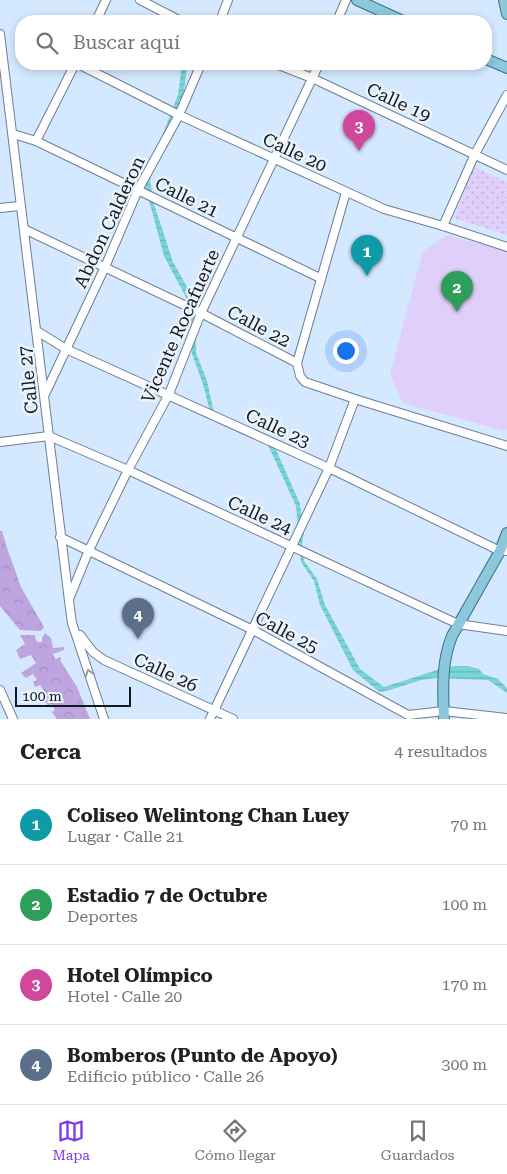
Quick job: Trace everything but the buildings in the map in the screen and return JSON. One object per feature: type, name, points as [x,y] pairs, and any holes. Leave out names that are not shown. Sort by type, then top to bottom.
[{"type":"main road","points":[[357,0],[391,15]]},
{"type":"main road","points":[[504,0],[507,14]]},
{"type":"main road","points":[[492,62],[507,68]]},
{"type":"main road","points":[[444,715],[444,664],[447,647],[458,624],[503,551],[507,533]]},
{"type":"street","points":[[99,15],[106,0]]},
{"type":"street","points":[[140,0],[169,15]]},
{"type":"street","points":[[222,15],[228,0]]},
{"type":"street","points":[[340,15],[346,0]]},
{"type":"street","name":"Calle 27","points":[[0,34],[68,601],[72,623],[104,719]]},
{"type":"street","points":[[36,141],[74,70]]},
{"type":"street","name":"Calle 20","points":[[89,70],[179,115],[384,209],[507,247]]},
{"type":"street","name":"Abdon Calderon","points":[[44,394],[105,267],[138,190],[179,115],[198,70]]},
{"type":"street","name":"Calle 19","points":[[291,70],[507,170]]},
{"type":"street","name":"Vicente Rocafuerte","points":[[68,601],[128,470],[169,394],[201,312],[316,70]]},
{"type":"street","points":[[443,226],[475,154],[507,95]]},
{"type":"street","name":"Calle 21","points":[[13,134],[36,141],[320,278]]},
{"type":"street","points":[[297,363],[346,192]]},
{"type":"street","points":[[0,208],[20,206]]},
{"type":"street","name":"Calle 22","points":[[24,229],[201,312],[297,363],[300,376],[305,382],[507,446]]},
{"type":"street","name":"Calle 23","points":[[37,332],[66,349],[330,468],[503,551]]},
{"type":"street","points":[[210,719],[330,468],[355,399]]},
{"type":"street","points":[[0,442],[49,436]]},
{"type":"street","name":"Calle 24","points":[[49,436],[128,470],[458,624],[507,631]]},
{"type":"street","name":"Calle 25","points":[[60,537],[253,630],[407,717],[444,715],[507,718]]},
{"type":"street","name":"Calle 26","points":[[72,623],[93,652],[104,660],[233,719]]},
{"type":"street","points":[[1,697],[13,719]]},
{"type":"shaded area","points":[[181,70],[186,70],[180,110],[152,171],[150,181],[154,204],[173,262],[195,301],[196,353],[207,381],[214,413],[274,445],[300,504],[304,531],[302,544],[304,561],[317,579],[325,605],[360,669],[384,687],[437,670],[454,666],[468,666],[479,669],[483,674],[498,679],[507,688],[507,693],[488,680],[436,678],[421,680],[380,692],[353,670],[320,605],[314,581],[301,562],[296,506],[267,443],[211,416],[203,384],[192,354],[189,303],[164,256],[144,182],[178,95]]},
{"type":"shaded area","points":[[474,167],[507,182],[507,235],[454,218]]},
{"type":"shaded area","points":[[447,235],[507,251],[507,429],[505,431],[403,403],[390,374],[423,251]]},
{"type":"green space","points":[[0,531],[2,531],[21,587],[44,627],[41,631],[20,630],[0,606]]},
{"type":"green space","points":[[45,633],[51,638],[53,648],[64,647],[64,650],[53,654],[55,659],[61,657],[60,660],[77,687],[90,719],[57,719],[52,712],[55,710],[52,704],[48,706],[42,696],[46,694],[40,685],[35,687],[33,682],[37,680],[33,674],[26,678],[21,673],[36,663],[31,655],[20,659],[16,650],[25,644],[20,635],[34,635],[37,642],[42,642]]},
{"type":"place","name":"Hotel Olímpico","points":[[359,151]]},
{"type":"place","name":"Coliseo Welintong Chan Luey","points":[[367,276]]},
{"type":"place","name":"Estadio 7 de Octubre","points":[[457,312]]},
{"type":"place","name":"Bomberos (Punto de Apoyo)","points":[[138,639]]}]
